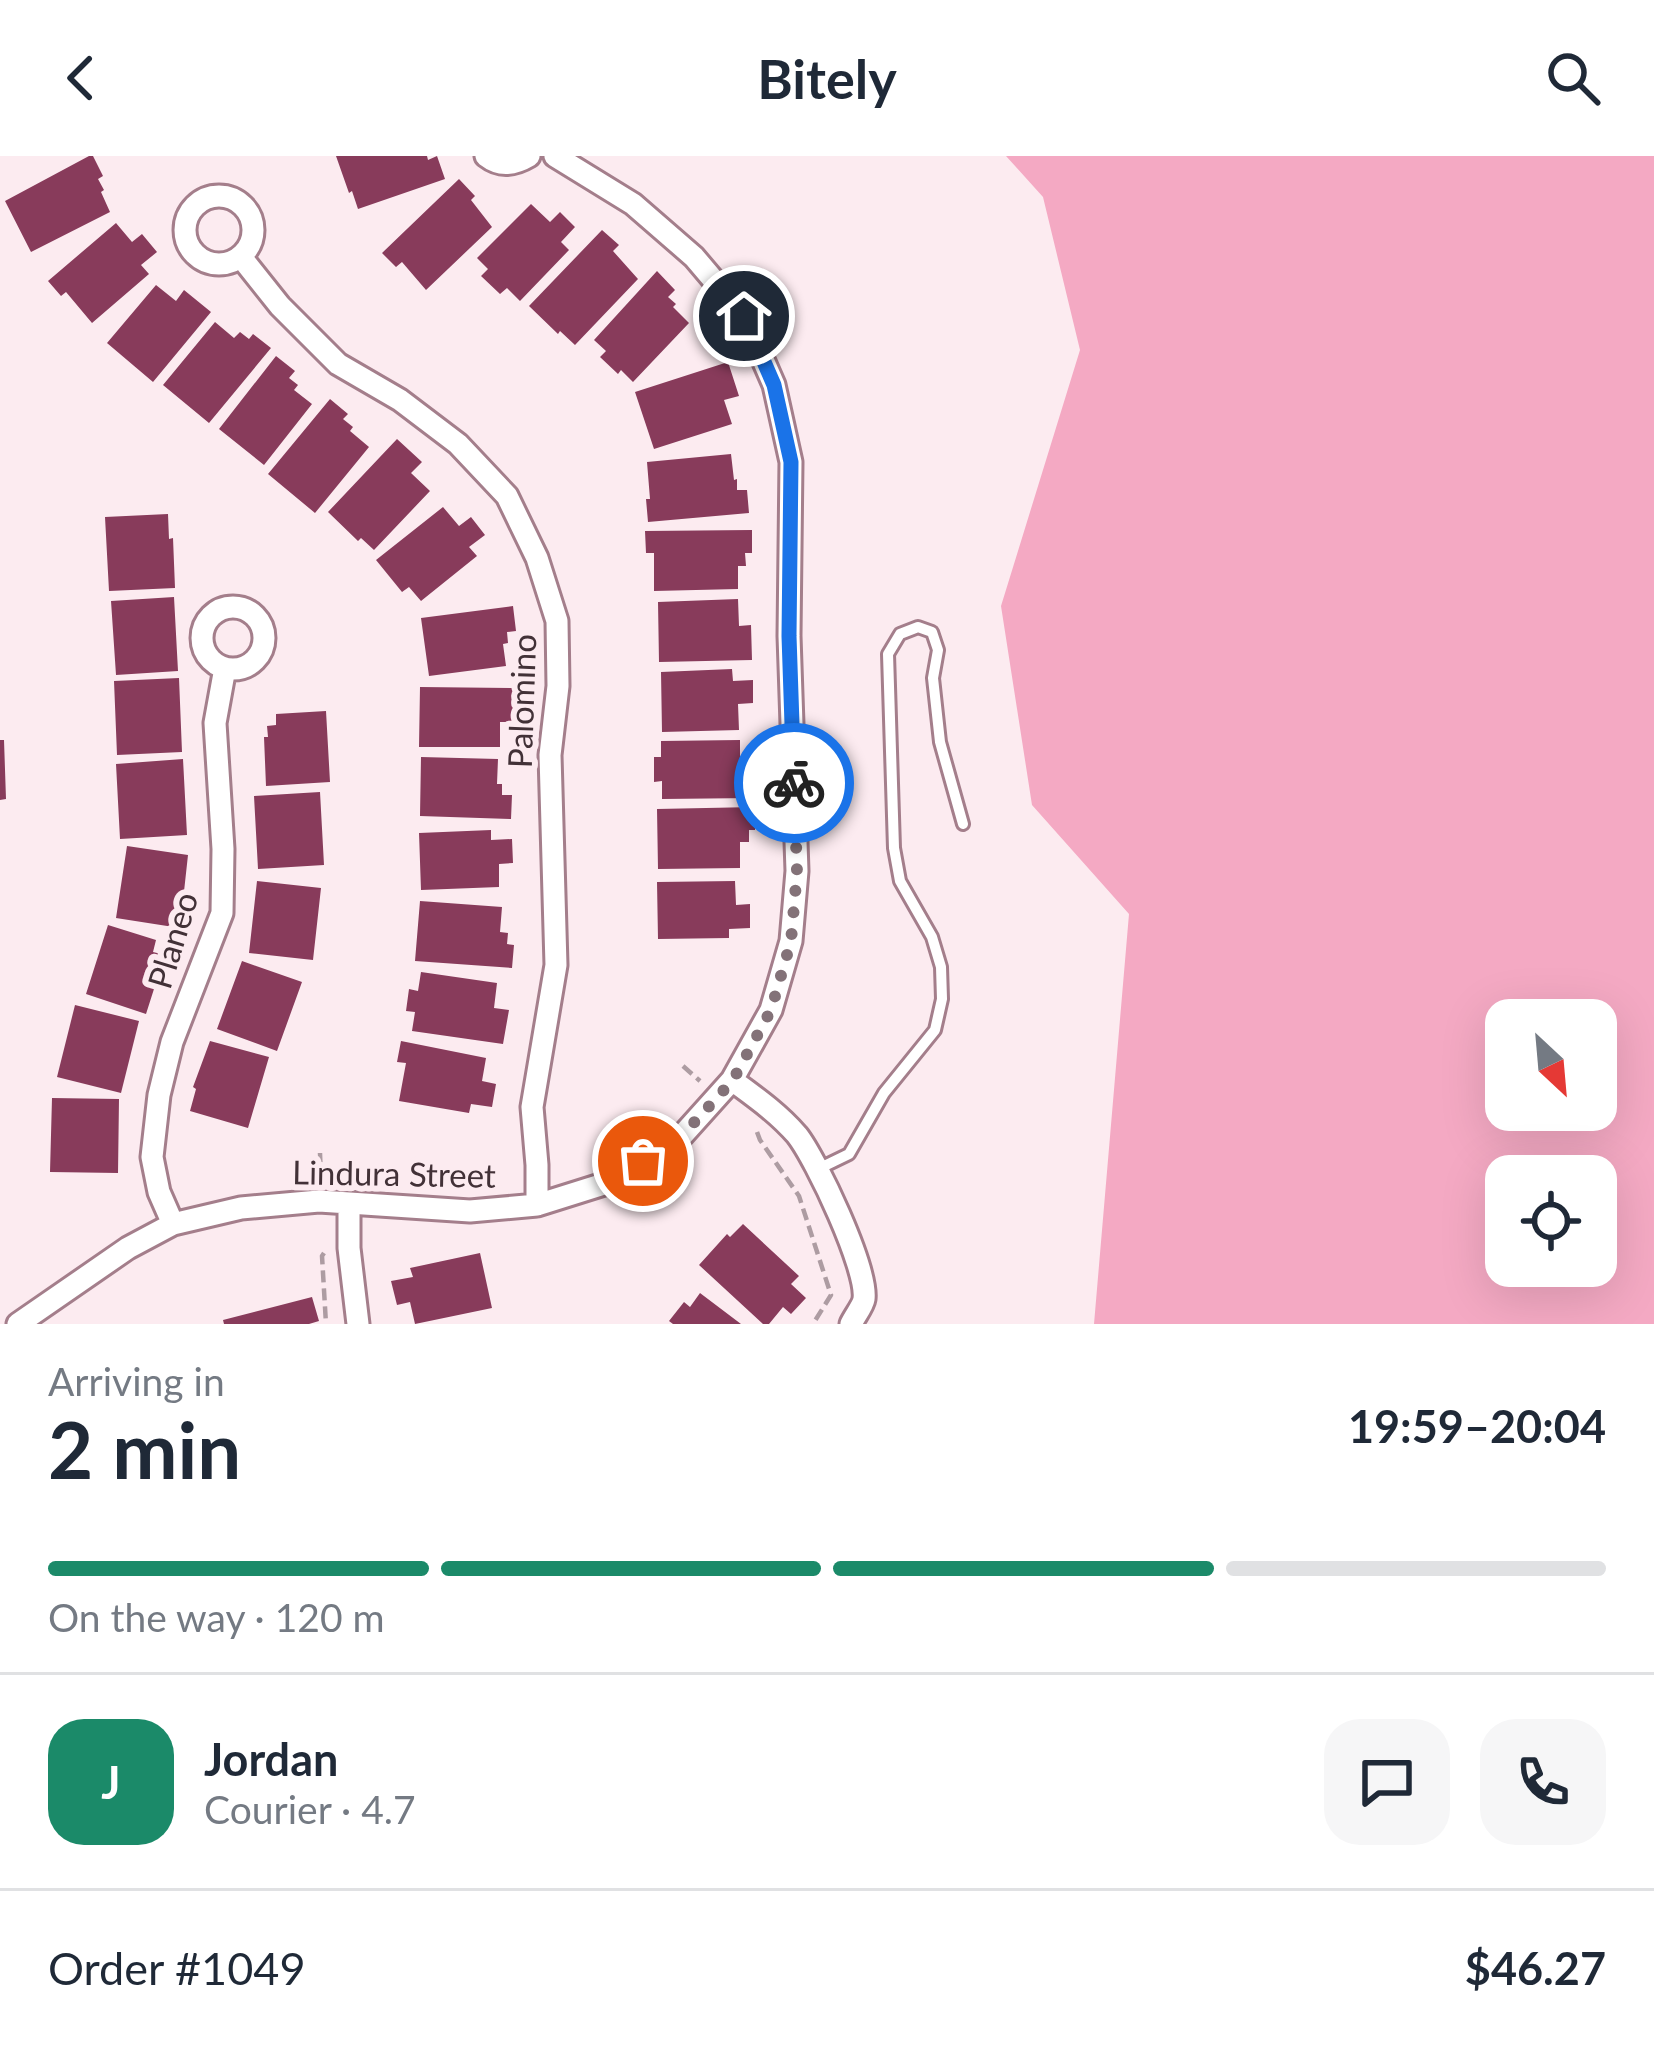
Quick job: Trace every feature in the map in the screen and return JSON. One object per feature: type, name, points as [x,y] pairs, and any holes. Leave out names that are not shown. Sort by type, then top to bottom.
[{"type":"street","points":[[486,156],[506,164],[529,156]]},
{"type":"street","name":"Lindura Street","points":[[19,1324],[128,1248],[173,1224],[241,1208],[319,1201],[470,1211],[537,1205],[607,1183],[679,1139],[733,1080],[771,1010],[791,941],[797,872],[789,636],[791,462],[774,385],[744,316],[694,257],[633,204],[555,156]]},
{"type":"street","name":"Palomino","points":[[241,257],[280,306],[338,364],[400,400],[458,444],[507,496],[537,558],[557,621],[558,686],[550,755],[556,965],[532,1107],[537,1205]]},
{"type":"street","name":"Planeo","points":[[173,1224],[159,1192],[152,1157],[159,1095],[172,1042],[222,913],[215,723],[225,668]]},
{"type":"street","points":[[733,1080],[765,1103],[799,1138],[856,1252],[864,1299],[851,1324]]},
{"type":"street","points":[[349,1203],[358,1324]]},
{"type":"lane","points":[[816,1170],[849,1154],[884,1094],[935,1030],[942,999],[941,968],[932,937],[900,881],[891,815],[888,654],[900,634],[918,627],[932,632],[938,650],[933,678],[940,742],[963,824]]},
{"type":"path","points":[[683,1066],[715,1100]]},
{"type":"path","points":[[758,1121],[760,1140],[799,1196],[823,1264],[831,1295],[813,1324]]},
{"type":"shaded area","points":[[1006,156],[1654,156],[1654,1324],[1094,1324],[1129,914],[1032,805],[1001,606],[1080,350],[1043,197]]},
{"type":"building","points":[[89,156],[103,176],[98,179],[110,212],[31,252],[5,201]]},
{"type":"building","points":[[336,156],[427,156],[428,160],[437,156],[445,179],[358,209]]},
{"type":"building","points":[[459,179],[492,227],[426,290],[402,262],[396,267],[382,253]]},
{"type":"building","points":[[531,204],[550,222],[560,212],[575,227],[561,242],[569,250],[520,301],[507,288],[500,294],[481,276],[488,269],[477,258]]},
{"type":"building","points":[[116,223],[132,242],[142,234],[157,252],[141,265],[149,274],[92,323],[66,292],[61,296],[48,281]]},
{"type":"building","points":[[602,230],[619,245],[613,251],[638,279],[575,345],[529,306]]},
{"type":"building","points":[[657,271],[675,290],[668,297],[689,323],[633,382],[600,357],[606,351],[594,340]]},
{"type":"building","points":[[156,285],[176,301],[184,290],[211,312],[153,382],[107,343]]},
{"type":"building","points":[[215,322],[234,338],[240,332],[249,339],[253,334],[271,348],[209,423],[163,385]]},
{"type":"building","points":[[276,356],[295,371],[289,378],[298,385],[294,390],[312,404],[264,465],[219,429]]},
{"type":"building","points":[[728,362],[739,396],[724,400],[732,424],[654,449],[635,392]]},
{"type":"building","points":[[330,399],[348,414],[343,419],[353,427],[350,431],[369,447],[315,513],[268,474]]},
{"type":"building","points":[[397,439],[422,462],[411,473],[430,491],[374,550],[328,512]]},
{"type":"building","points":[[731,454],[737,490],[747,490],[749,513],[648,522],[647,462]]},
{"type":"building","points":[[443,507],[459,526],[471,517],[485,535],[469,547],[477,556],[421,601],[409,587],[402,592],[376,560]]},
{"type":"building","points":[[168,514],[175,588],[109,591],[105,517]]},
{"type":"building","points":[[752,530],[752,553],[745,553],[746,566],[738,566],[738,589],[654,591],[654,553],[646,553],[645,531]]},
{"type":"building","points":[[174,597],[178,671],[116,675],[111,601]]},
{"type":"building","points":[[738,599],[739,626],[751,625],[752,660],[659,662],[658,602]]},
{"type":"building","points":[[513,606],[516,631],[507,632],[508,643],[503,644],[506,666],[429,676],[421,618]]},
{"type":"building","points":[[732,669],[733,681],[753,680],[753,703],[738,704],[739,730],[662,732],[661,672]]},
{"type":"building","points":[[179,678],[182,752],[117,755],[114,681]]},
{"type":"building","points":[[420,687],[516,688],[516,722],[500,722],[500,747],[419,747]]},
{"type":"building","points":[[326,711],[330,782],[266,786],[264,737],[268,737],[267,726],[276,725],[276,714]]},
{"type":"building","points":[[0,740],[4,740],[6,799],[0,800]]},
{"type":"building","points":[[740,740],[740,763],[745,762],[745,773],[754,773],[754,798],[662,799],[662,781],[654,782],[654,757],[661,757],[661,741]]},
{"type":"building","points":[[421,757],[498,759],[497,784],[502,784],[502,795],[512,795],[511,819],[420,816]]},
{"type":"building","points":[[183,759],[187,835],[120,839],[116,764]]},
{"type":"building","points":[[320,792],[324,865],[258,869],[254,796]]},
{"type":"building","points":[[755,807],[755,830],[749,830],[749,842],[740,842],[740,868],[658,869],[657,809]]},
{"type":"building","points":[[491,830],[491,840],[512,839],[513,863],[499,864],[499,887],[421,890],[419,833]]},
{"type":"building","points":[[127,846],[188,855],[180,928],[116,918]]},
{"type":"building","points":[[257,881],[321,888],[313,960],[249,953]]},
{"type":"building","points":[[735,881],[736,905],[750,904],[750,928],[729,929],[729,938],[658,939],[657,882]]},
{"type":"building","points":[[420,901],[502,907],[500,932],[508,933],[507,944],[514,945],[512,968],[415,961]]},
{"type":"building","points":[[108,925],[156,940],[153,952],[161,954],[161,967],[146,1014],[86,994]]},
{"type":"building","points":[[242,961],[302,982],[277,1051],[217,1029]]},
{"type":"building","points":[[421,972],[497,983],[494,1008],[509,1010],[503,1044],[412,1031],[415,1012],[406,1011],[409,989],[418,991]]},
{"type":"building","points":[[75,1005],[139,1021],[121,1093],[57,1077]]},
{"type":"building","points":[[210,1041],[269,1057],[248,1128],[190,1111],[193,1087]]},
{"type":"building","points":[[401,1041],[486,1058],[482,1081],[496,1084],[492,1107],[471,1104],[469,1113],[399,1101],[406,1063],[397,1062]]},
{"type":"building","points":[[52,1098],[119,1099],[118,1173],[50,1172]]},
{"type":"building","points":[[743,1224],[799,1276],[791,1284],[806,1298],[791,1314],[783,1307],[769,1324],[763,1324],[699,1265]]},
{"type":"building","points":[[480,1253],[492,1308],[415,1324],[410,1302],[397,1305],[391,1281],[413,1277],[410,1268]]},
{"type":"building","points":[[700,1293],[741,1324],[669,1321],[684,1302],[690,1307]]},
{"type":"building","points":[[312,1297],[319,1321],[224,1324],[223,1320]]},
{"type":"way so far","points":[[643,1161],[679,1139],[733,1080],[771,1010],[791,941],[797,872],[794,783]]},
{"type":"route","points":[[744,316],[774,385],[791,462],[789,636],[794,783]]}]
